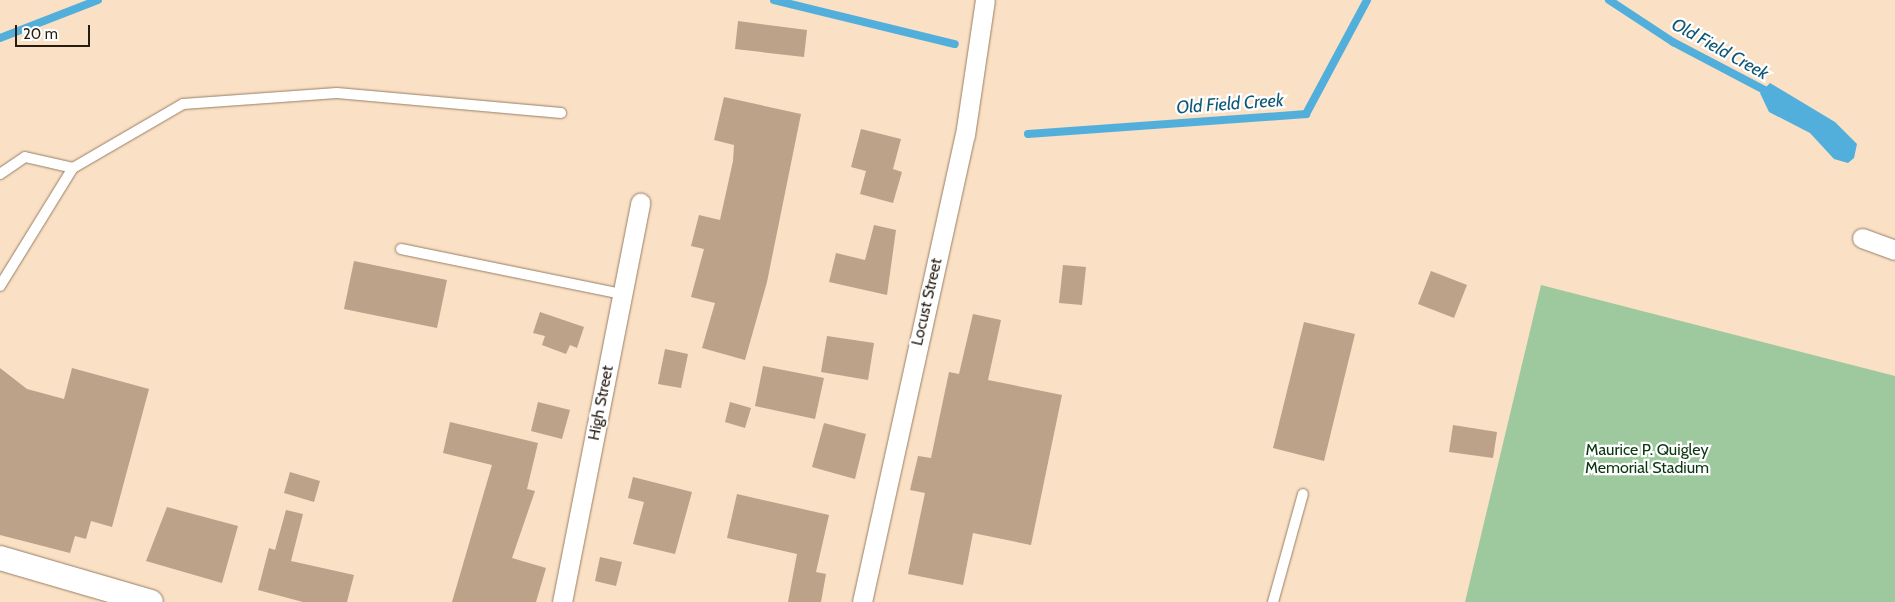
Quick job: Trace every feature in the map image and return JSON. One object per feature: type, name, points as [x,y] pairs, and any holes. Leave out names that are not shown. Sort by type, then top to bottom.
[{"type":"street","name":"Locust Street","points":[[862,602],[965,135],[985,0]]},
{"type":"street","name":"High Street","points":[[562,602],[640,203]]},
{"type":"street","points":[[1862,238],[1895,250]]},
{"type":"street","points":[[0,558],[151,602]]},
{"type":"lane","points":[[0,286],[73,168],[183,104],[337,93],[561,113]]},
{"type":"lane","points":[[0,174],[25,157],[73,168]]},
{"type":"lane","points":[[401,249],[622,294]]},
{"type":"lane","points":[[1273,602],[1303,494]]},
{"type":"green space","name":"Maurice P. Quigley Memorial Stadium","points":[[1541,285],[1895,376],[1895,602],[1465,602]]},
{"type":"water","points":[[1770,83],[1835,122],[1857,144],[1854,158],[1848,163],[1834,159],[1810,133],[1769,112],[1760,93]]},
{"type":"building","points":[[738,21],[807,30],[804,57],[735,49]]},
{"type":"building","points":[[724,97],[801,114],[767,282],[745,360],[702,348],[715,303],[691,297],[704,249],[691,246],[699,215],[720,220],[733,161],[734,145],[714,140]]},
{"type":"building","points":[[861,129],[901,139],[893,169],[902,172],[893,203],[860,194],[866,171],[851,167]]},
{"type":"building","points":[[874,225],[896,230],[887,295],[829,282],[836,253],[865,260]]},
{"type":"building","points":[[354,261],[447,280],[437,328],[344,309]]},
{"type":"building","points":[[1063,265],[1086,267],[1082,305],[1059,303]]},
{"type":"building","points":[[1431,271],[1467,285],[1454,318],[1418,304]]},
{"type":"building","points":[[540,312],[584,327],[577,348],[570,345],[566,354],[542,345],[545,336],[533,333]]},
{"type":"building","points":[[973,314],[1001,320],[988,380],[1062,395],[1031,545],[973,533],[963,585],[908,574],[925,493],[910,490],[918,456],[931,458],[949,372],[959,374]]},
{"type":"building","points":[[1304,322],[1355,334],[1324,461],[1273,448]]},
{"type":"building","points":[[827,336],[874,343],[868,380],[821,372]]},
{"type":"building","points":[[665,349],[688,354],[681,388],[658,384]]},
{"type":"building","points":[[763,366],[824,378],[815,419],[755,406]]},
{"type":"building","points":[[0,368],[27,389],[64,399],[72,368],[149,389],[112,527],[91,521],[86,539],[75,536],[70,553],[0,535]]},
{"type":"building","points":[[538,402],[570,410],[562,439],[531,431]]},
{"type":"building","points":[[730,402],[751,408],[745,428],[725,422]]},
{"type":"building","points":[[450,422],[538,443],[527,489],[535,491],[512,558],[546,568],[536,602],[452,602],[492,465],[443,453]]},
{"type":"building","points":[[824,423],[866,434],[855,479],[812,467]]},
{"type":"building","points":[[1453,425],[1497,432],[1493,458],[1449,452]]},
{"type":"building","points":[[290,472],[320,481],[314,502],[284,493]]},
{"type":"building","points":[[633,477],[692,492],[675,554],[633,544],[644,502],[628,498]]},
{"type":"building","points":[[737,494],[829,515],[816,572],[826,574],[821,602],[788,602],[797,554],[727,538]]},
{"type":"building","points":[[167,507],[238,526],[222,583],[146,561]]},
{"type":"building","points":[[286,510],[303,514],[291,561],[354,575],[347,602],[303,602],[258,590],[269,548],[275,550]]},
{"type":"building","points":[[600,557],[622,562],[616,586],[595,581]]},
{"type":"waterway","name":"Old Field Creek","points":[[0,38],[98,0]]},
{"type":"waterway","name":"Old Field Creek","points":[[774,0],[955,44]]},
{"type":"waterway","name":"Old Field Creek","points":[[1028,134],[1306,114],[1367,0]]},
{"type":"waterway","name":"Old Field Creek","points":[[1609,0],[1673,42],[1770,93]]}]
